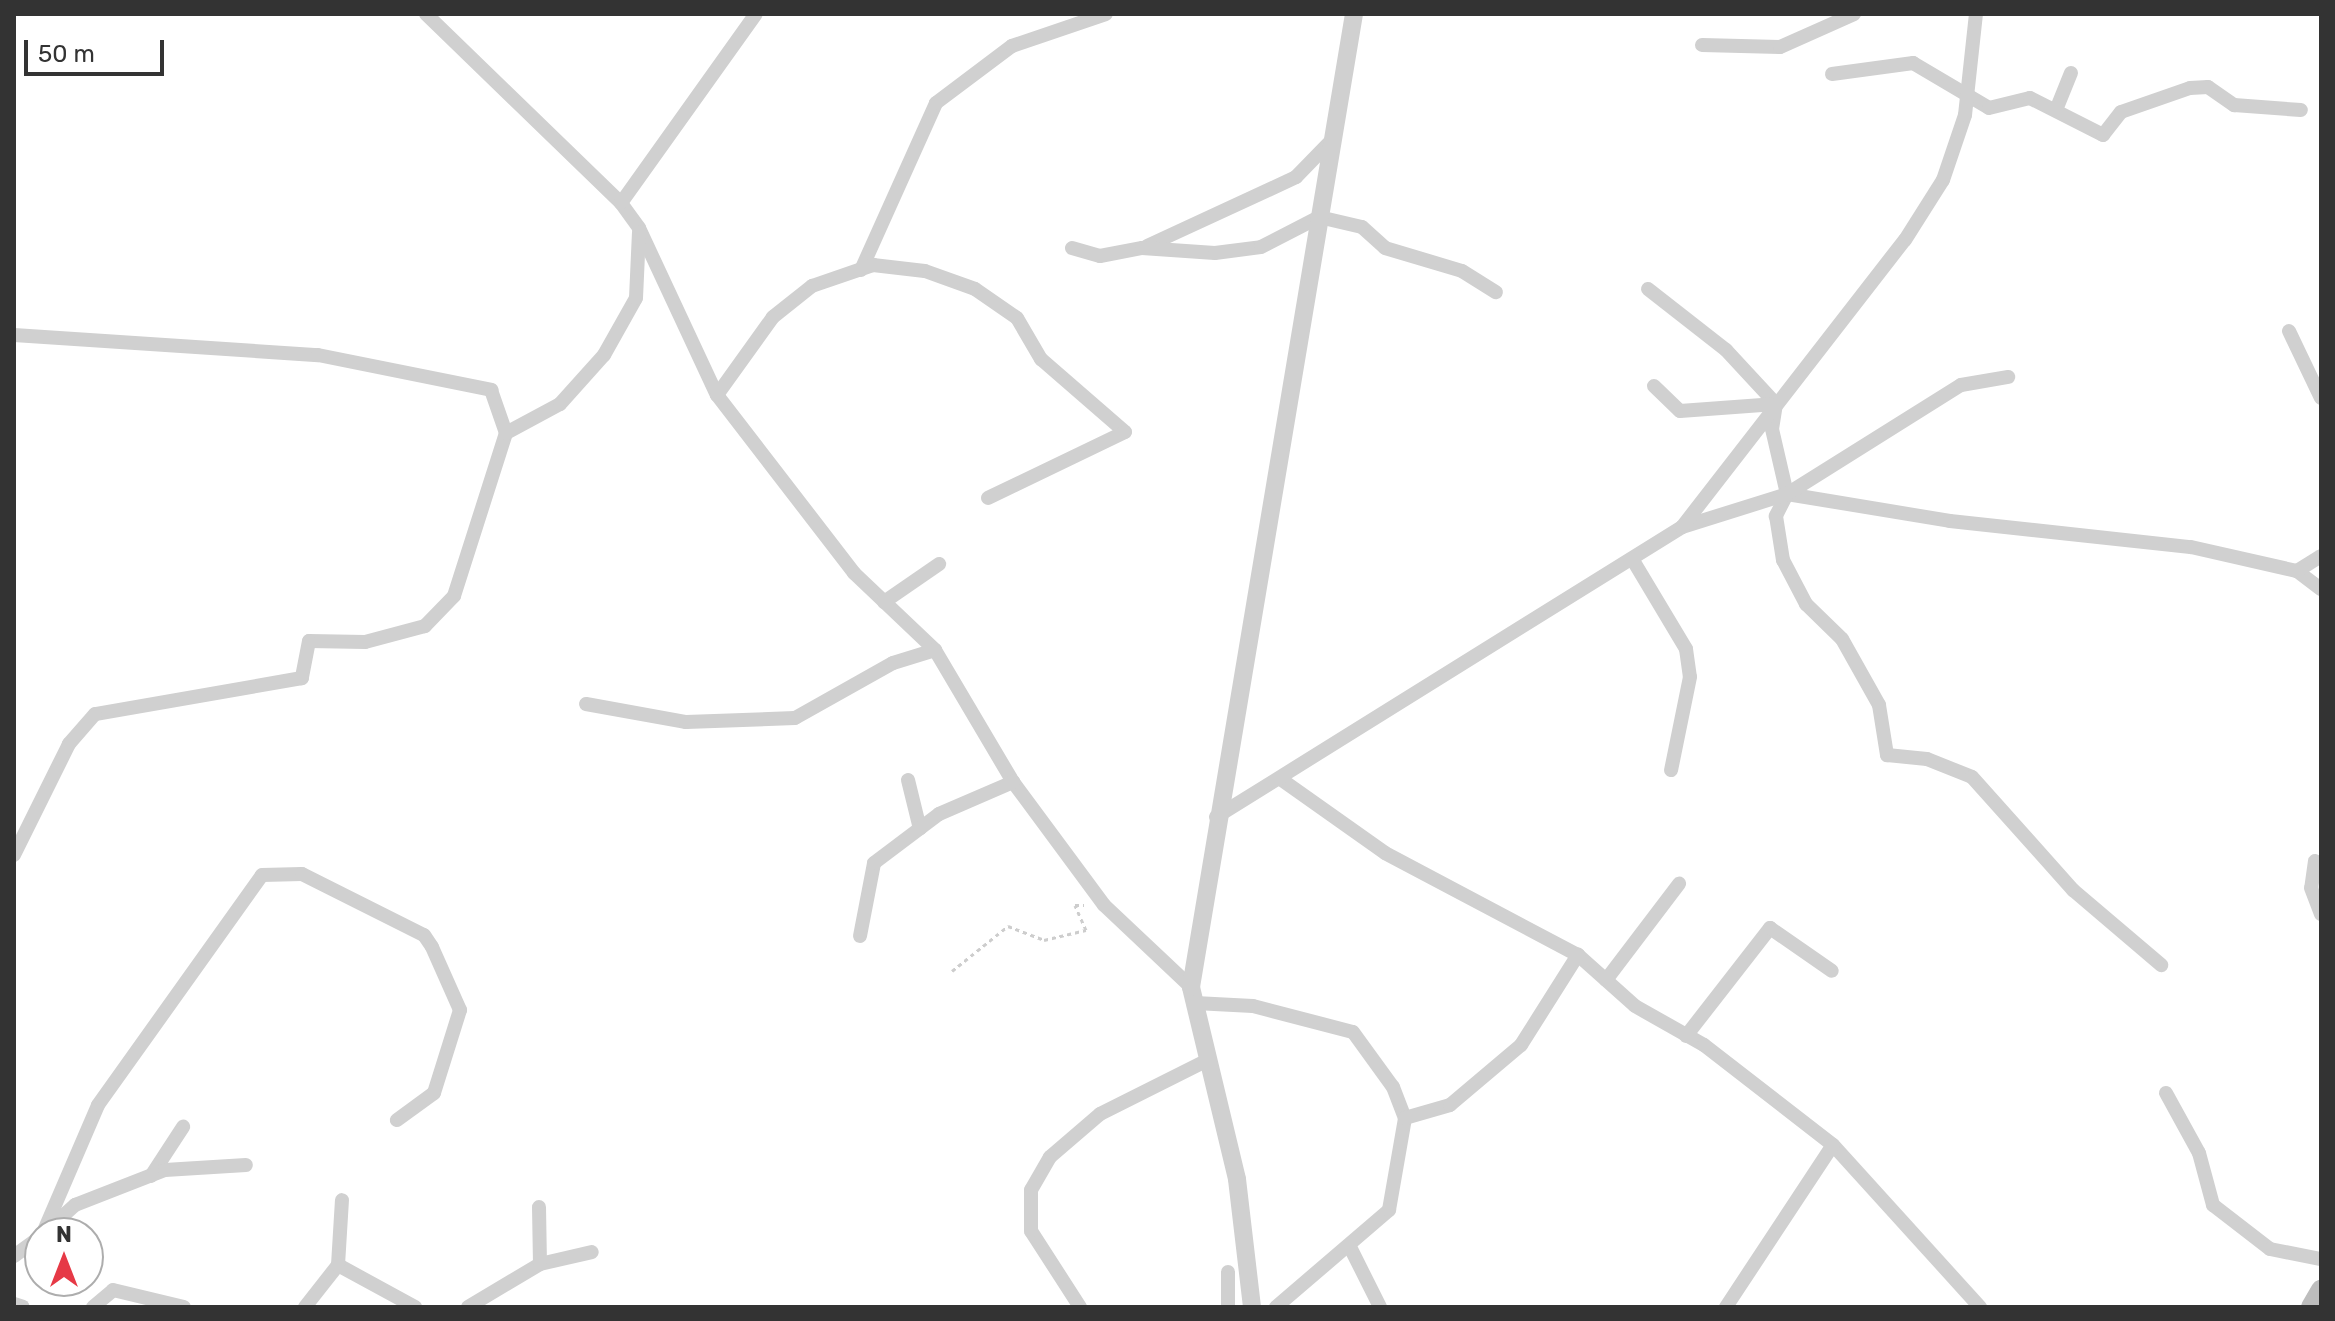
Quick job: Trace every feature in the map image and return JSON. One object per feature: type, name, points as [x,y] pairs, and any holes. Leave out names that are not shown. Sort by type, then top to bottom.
[{"type":"main road","points":[[2311,1307],[2321,1290]]},
{"type":"street","points":[[426,14],[621,203],[639,228],[717,395],[884,602],[935,650],[1013,782],[1104,905],[1193,995],[1253,1006],[1353,1032],[1393,1087],[1405,1118],[1389,1210],[1350,1247],[1276,1307]]},
{"type":"street","points":[[621,203],[756,14]]},
{"type":"street","points":[[861,270],[936,103],[1012,46],[1106,14]]},
{"type":"street","points":[[1252,1307],[1237,1179],[1193,995],[1216,817],[1354,14]]},
{"type":"street","points":[[1702,45],[1780,47],[1854,14]]},
{"type":"street","points":[[1216,817],[1282,780],[1634,562],[1682,527],[1943,180],[1967,96],[1976,14]]},
{"type":"street","points":[[1832,74],[1913,63],[1989,108],[2030,98],[2103,135],[2121,112],[2190,88],[2208,87],[2234,105],[2301,110]]},
{"type":"street","points":[[2056,110],[2071,73]]},
{"type":"street","points":[[1142,248],[1296,177],[1332,140]]},
{"type":"street","points":[[1072,248],[1100,256],[1142,248],[1261,247],[1319,217],[1362,227],[1385,248],[1462,271],[1496,292]]},
{"type":"street","points":[[506,433],[560,404],[604,355],[636,298],[639,228]]},
{"type":"street","points":[[717,395],[773,317],[812,286],[861,270],[925,271],[975,289],[1017,318],[1041,359],[1125,432],[988,498]]},
{"type":"street","points":[[1648,289],[1726,350],[1776,404],[1775,451],[1787,494],[1776,516],[1783,560],[1879,705],[1887,755],[1927,759],[1972,777],[2073,890],[2161,965]]},
{"type":"street","points":[[2289,331],[2321,398]]},
{"type":"street","points":[[14,335],[318,355],[491,390],[506,433],[454,596],[425,626],[365,642],[309,641],[302,678],[95,714],[69,744],[14,855]]},
{"type":"street","points":[[1682,527],[1787,494],[1961,385],[2008,377]]},
{"type":"street","points":[[1654,386],[1680,411],[1776,404]]},
{"type":"street","points":[[1787,494],[1950,521],[2113,535],[2297,571],[2321,589]]},
{"type":"street","points":[[2297,571],[2321,556]]},
{"type":"street","points":[[1634,562],[1686,649],[1690,677],[1671,770]]},
{"type":"street","points":[[884,602],[939,564]]},
{"type":"street","points":[[586,704],[686,722],[795,718],[893,663],[935,650]]},
{"type":"street","points":[[908,780],[920,829]]},
{"type":"street","points":[[1282,780],[1385,853],[1578,955],[1606,980],[1833,1145],[1980,1307]]},
{"type":"street","points":[[860,936],[874,863],[920,829],[1013,782]]},
{"type":"street","points":[[2315,861],[2311,888],[2321,914]]},
{"type":"street","points":[[49,1217],[98,1105],[262,875],[302,874],[424,935],[432,947],[460,1010],[434,1093],[397,1120]]},
{"type":"street","points":[[1606,980],[1679,884]]},
{"type":"street","points":[[1686,1036],[1770,928],[1832,971]]},
{"type":"street","points":[[1405,1118],[1450,1105],[1521,1045],[1578,955]]},
{"type":"street","points":[[1080,1307],[1031,1231],[1031,1190],[1050,1157],[1100,1114],[1208,1060]]},
{"type":"street","points":[[2166,1093],[2199,1153],[2213,1205],[2270,1249],[2321,1259]]},
{"type":"street","points":[[151,1176],[183,1127]]},
{"type":"street","points":[[1726,1307],[1833,1145]]},
{"type":"street","points":[[61,1217],[75,1205],[151,1176],[246,1165]]},
{"type":"street","points":[[305,1307],[338,1265],[342,1200]]},
{"type":"street","points":[[539,1207],[540,1264]]},
{"type":"street","points":[[1350,1247],[1380,1307]]},
{"type":"street","points":[[468,1307],[540,1264],[592,1252]]},
{"type":"street","points":[[338,1265],[415,1307]]},
{"type":"street","points":[[1228,1272],[1228,1307]]},
{"type":"street","points":[[93,1307],[113,1290],[184,1307]]},
{"type":"street","points":[[14,1304],[23,1307]]},
{"type":"path","points":[[952,971],[1008,926],[1044,940],[1086,930],[1075,905],[1104,905]]}]
